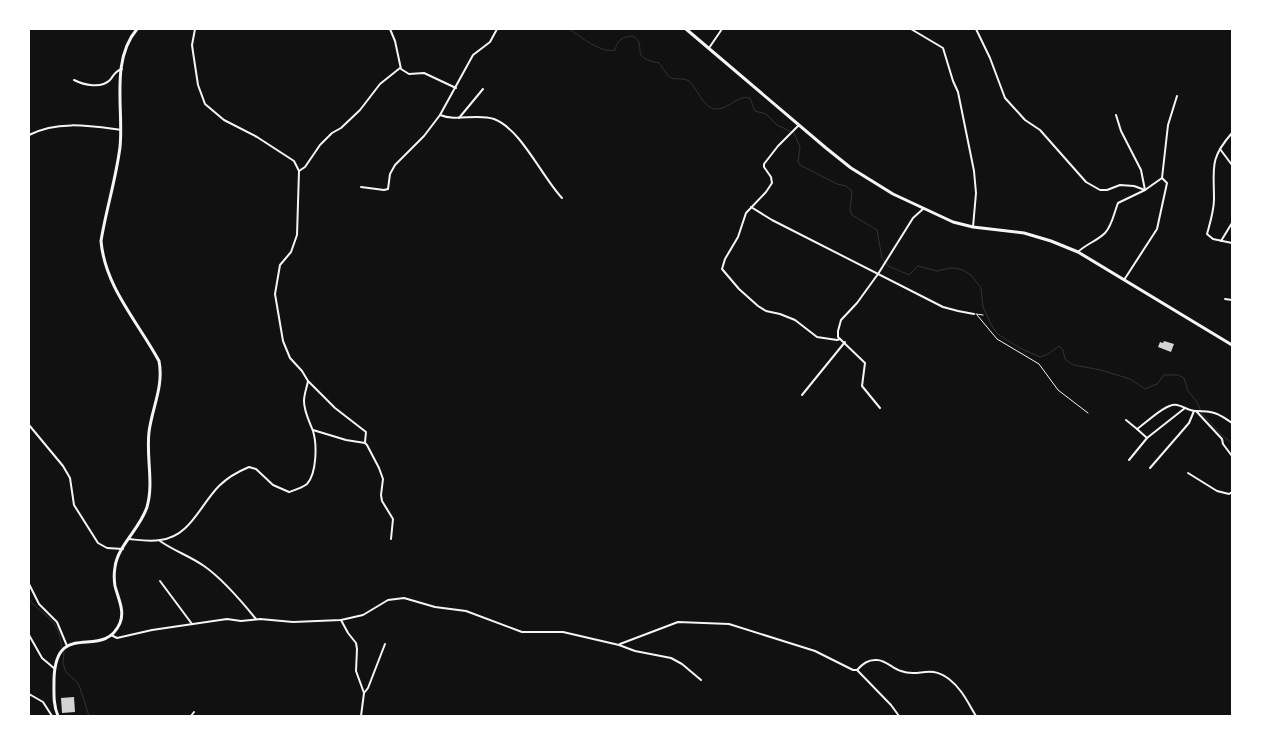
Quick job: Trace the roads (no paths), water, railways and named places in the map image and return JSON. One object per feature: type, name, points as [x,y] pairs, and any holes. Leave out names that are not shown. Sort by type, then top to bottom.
[{"type":"main road","points":[[58,716],[54,703],[57,658],[64,648],[111,635],[120,624],[122,616],[114,584],[115,566],[147,506],[150,489],[149,434],[161,371],[156,356],[110,278],[102,255],[101,241],[114,180],[121,130],[120,97],[122,69],[126,48],[137,29]]},
{"type":"main road","points":[[686,29],[851,168],[893,194],[953,222],[973,227],[1024,233],[1078,252],[1232,345]]},
{"type":"street","points":[[195,29],[192,45],[198,85],[205,104],[224,120],[294,160],[300,171],[298,235],[290,252],[280,265],[274,294],[283,341],[290,358],[308,381],[335,408],[366,432],[365,443],[383,479],[382,501],[393,519],[391,539]]},
{"type":"street","points":[[390,29],[395,41],[400,68],[409,74],[424,74],[456,88]]},
{"type":"street","points":[[362,187],[388,189],[390,174],[395,165],[424,136],[440,115],[473,55],[490,42],[496,29]]},
{"type":"street","points":[[709,48],[722,29]]},
{"type":"street","points":[[911,29],[943,48],[952,81],[958,92],[974,171],[976,193],[973,227]]},
{"type":"street","points":[[976,29],[990,58],[1004,98],[1026,120],[1040,130],[1086,182],[1100,190],[1120,186],[1134,186],[1145,190]]},
{"type":"street","points":[[300,171],[305,167],[320,145],[354,116],[380,84],[400,68]]},
{"type":"street","points":[[74,80],[87,84],[102,84],[110,79],[115,71],[122,69]]},
{"type":"street","points":[[459,118],[483,89]]},
{"type":"street","points":[[1078,252],[1105,233],[1111,224],[1118,203],[1145,190],[1162,178],[1168,125],[1177,96]]},
{"type":"street","points":[[440,115],[449,118],[488,118],[505,126],[524,146],[562,198]]},
{"type":"street","points":[[1116,115],[1121,131],[1141,170],[1145,190]]},
{"type":"street","points":[[29,135],[47,128],[66,125],[121,130]]},
{"type":"street","points":[[799,125],[778,146],[764,164],[772,183],[746,213],[738,237],[725,259],[722,269],[752,302],[766,311],[786,316],[817,337],[840,339],[845,342],[865,364],[862,386],[880,408]]},
{"type":"street","points":[[1232,134],[1214,160],[1214,201],[1207,234],[1213,239],[1232,243]]},
{"type":"street","points":[[1220,149],[1232,165]]},
{"type":"street","points":[[1124,280],[1158,228],[1167,183],[1162,178]]},
{"type":"street","points":[[751,207],[772,220],[943,307],[958,312],[974,314]]},
{"type":"street","points":[[840,339],[838,331],[841,320],[857,303],[878,274],[912,218],[923,209]]},
{"type":"street","points":[[1220,241],[1232,223]]},
{"type":"street","points":[[1225,299],[1232,300]]},
{"type":"street","points":[[802,395],[845,342]]},
{"type":"street","points":[[129,538],[160,540],[180,533],[196,518],[205,502],[219,486],[234,474],[249,466],[256,469],[273,485],[289,492],[306,485],[310,478],[317,452],[313,430],[306,415],[304,400],[308,381]]},
{"type":"street","points":[[1138,429],[1167,406],[1175,404],[1196,411],[1204,410],[1218,413],[1232,423]]},
{"type":"street","points":[[1129,460],[1147,438],[1185,408]]},
{"type":"street","points":[[1196,411],[1222,439],[1223,444],[1232,456]]},
{"type":"street","points":[[1150,468],[1190,423],[1196,411]]},
{"type":"street","points":[[1126,420],[1147,438]]},
{"type":"street","points":[[29,425],[63,466],[70,478],[74,505],[98,543],[107,548],[123,549]]},
{"type":"street","points":[[313,430],[346,440],[365,443]]},
{"type":"street","points":[[1188,473],[1217,491],[1229,494],[1232,492]]},
{"type":"street","points":[[160,540],[214,573],[256,619]]},
{"type":"street","points":[[160,581],[192,624]]},
{"type":"street","points":[[29,584],[39,604],[57,622],[64,648]]},
{"type":"street","points":[[111,635],[117,638],[213,620],[256,619],[293,622],[341,620],[363,615],[388,600],[404,598],[435,607],[466,611],[511,629],[533,633],[542,631],[563,632],[619,645],[635,651],[671,658],[702,680]]},
{"type":"street","points":[[341,620],[348,633],[356,642],[358,649],[356,671],[364,694]]},
{"type":"street","points":[[619,645],[678,622],[729,624],[815,651],[846,668],[857,670],[891,705],[899,716]]},
{"type":"street","points":[[29,635],[42,658],[55,669]]},
{"type":"street","points":[[361,716],[364,694],[385,644]]},
{"type":"street","points":[[857,670],[865,663],[876,660],[884,661],[906,673],[935,672],[957,686],[976,716]]},
{"type":"street","points":[[29,694],[43,702],[52,716]]},
{"type":"street","points":[[191,716],[194,712]]},
{"type":"waterway","points":[[569,29],[591,44],[609,51],[615,50],[621,39],[633,36],[637,40],[641,55],[644,58],[659,63],[671,78],[688,80],[705,103],[713,108],[722,108],[741,98],[750,98],[755,111],[766,114],[777,125],[794,133],[800,147],[798,162],[800,165],[837,184],[846,186],[852,191],[850,210],[852,215],[877,230],[882,258],[888,266],[909,275],[918,266],[937,271],[950,268],[963,270],[972,276],[981,288],[983,307],[993,328],[999,335],[1020,348],[1040,357],[1059,346],[1063,350],[1065,359],[1074,365],[1101,370],[1130,379],[1145,389],[1157,384],[1164,375],[1178,375],[1184,378],[1188,391],[1197,402],[1202,414],[1232,443]]},
{"type":"waterway","points":[[29,599],[55,625],[62,648]]},
{"type":"waterway","points":[[64,652],[63,664],[66,672],[78,683],[89,716]]}]
